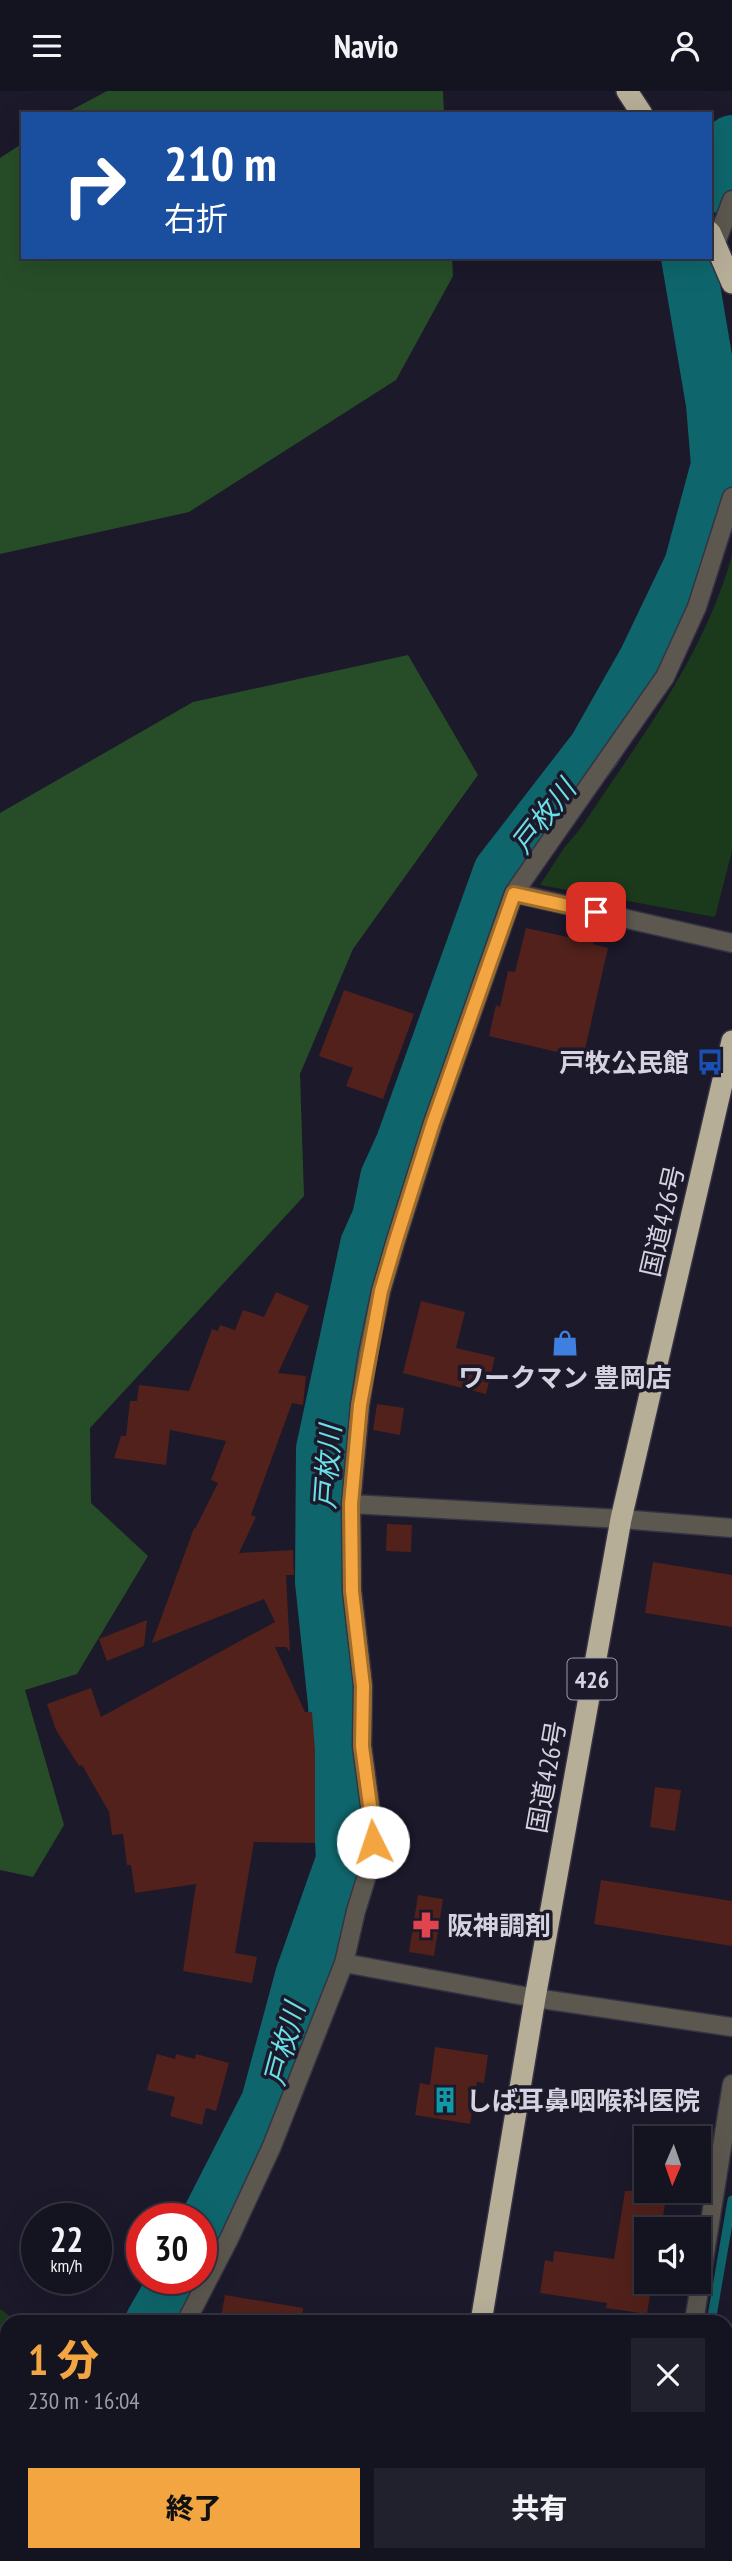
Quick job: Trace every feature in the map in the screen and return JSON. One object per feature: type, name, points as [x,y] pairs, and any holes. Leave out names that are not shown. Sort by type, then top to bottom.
[{"type":"highway","points":[[627,91],[641,112]]},
{"type":"highway","points":[[713,237],[732,283]]},
{"type":"highway","name":"国道426号","points":[[482,2315],[535,1999],[621,1519],[732,1041]]},
{"type":"street","points":[[713,237],[732,200]]},
{"type":"street","points":[[190,2315],[272,2146],[344,1963],[373,1856],[373,1828],[362,1746],[363,1686],[352,1591],[351,1504],[360,1405],[381,1291],[433,1123],[514,894],[665,677],[697,607],[732,497]]},
{"type":"street","points":[[514,894],[732,943]]},
{"type":"street","points":[[351,1504],[732,1528]]},
{"type":"street","points":[[344,1963],[535,1999],[732,2027]]},
{"type":"street","points":[[695,2315],[732,2084]]},
{"type":"green space","points":[[107,91],[443,91],[444,112],[68,112]]},
{"type":"green space","points":[[21,144],[21,259],[452,259],[453,276],[396,380],[189,512],[0,554],[0,158]]},
{"type":"green space","points":[[732,555],[732,851],[715,917],[540,885],[624,764],[687,664],[705,629]]},
{"type":"green space","points":[[408,655],[478,775],[353,949],[300,1074],[304,1196],[90,1428],[91,1503],[148,1556],[77,1674],[25,1690],[64,1825],[33,1877],[0,1870],[0,813],[193,702]]},
{"type":"building","points":[[526,928],[568,937],[570,929],[595,934],[593,944],[608,948],[583,1058],[489,1036],[496,1005],[500,1007],[508,971],[515,972]]},
{"type":"building","points":[[344,990],[414,1014],[383,1099],[346,1086],[353,1068],[319,1056]]},
{"type":"building","points":[[276,1292],[309,1306],[278,1373],[306,1376],[303,1405],[292,1403],[251,1515],[256,1517],[239,1553],[293,1550],[294,1575],[286,1575],[290,1652],[286,1647],[275,1647],[305,1712],[312,1712],[315,1750],[315,1843],[254,1842],[235,1953],[257,1957],[252,1983],[183,1971],[196,1884],[135,1893],[131,1865],[127,1865],[123,1834],[112,1835],[109,1812],[82,1765],[79,1766],[56,1730],[47,1704],[91,1688],[101,1717],[275,1622],[264,1599],[152,1643],[194,1528],[218,1483],[211,1480],[226,1441],[170,1430],[166,1465],[114,1458],[121,1436],[126,1436],[130,1401],[137,1401],[139,1385],[189,1391],[212,1329],[218,1331],[220,1325],[235,1330],[243,1310],[264,1317]]},
{"type":"building","points":[[421,1301],[465,1312],[456,1348],[495,1357],[486,1394],[403,1373]]},
{"type":"building","points":[[377,1404],[404,1408],[400,1435],[373,1430]]},
{"type":"building","points":[[387,1524],[412,1525],[411,1552],[386,1551]]},
{"type":"building","points":[[653,1562],[732,1575],[732,1627],[645,1613]]},
{"type":"building","points":[[147,1620],[144,1646],[107,1661],[99,1639]]},
{"type":"building","points":[[655,1787],[681,1790],[675,1831],[650,1827]]},
{"type":"building","points":[[601,1880],[732,1901],[732,1946],[594,1924]]},
{"type":"building","name":"阪神調剤","points":[[418,1895],[443,1899],[434,1956],[409,1952]]},
{"type":"building","name":"しば耳鼻咽喉科医院","points":[[435,2047],[488,2055],[484,2083],[477,2082],[470,2124],[415,2115],[420,2083],[430,2085]]},
{"type":"building","points":[[157,2054],[175,2059],[176,2054],[195,2059],[196,2054],[229,2063],[216,2111],[206,2108],[202,2125],[170,2116],[175,2097],[147,2090]]},
{"type":"building","points":[[625,2191],[634,2191],[634,2203],[665,2203],[663,2217],[634,2217],[634,2294],[650,2294],[647,2314],[606,2308],[607,2303],[540,2293],[545,2260],[553,2262],[554,2251],[614,2259]]},
{"type":"building","points":[[225,2295],[303,2308],[302,2315],[221,2315]]},
{"type":"waterway","name":"戸枚川","points":[[712,181],[721,156],[732,142]]},
{"type":"waterway","name":"戸枚川","points":[[216,2203],[268,2102],[302,1976],[343,1860],[335,1704],[322,1582],[323,1449],[367,1245],[379,1218],[387,1178],[402,1145],[500,872],[595,749],[646,659],[691,565],[718,465],[713,404],[688,259]]},
{"type":"waterway","points":[[712,2315],[732,2200]]},
{"type":"waterway","name":"戸枚川","points":[[156,2315],[168,2294]]},
{"type":"place","name":"戸牧公民館","points":[[710,1062]]},
{"type":"place","name":"ワークマン 豊岡店","points":[[565,1343]]},
{"type":"place","name":"阪神調剤","points":[[426,1925]]},
{"type":"place","name":"しば耳鼻咽喉科医院","points":[[445,2100]]},
{"type":"route","points":[[373,1842],[362,1746],[363,1686],[352,1591],[351,1504],[360,1405],[381,1291],[433,1123],[514,894],[596,912]]}]
